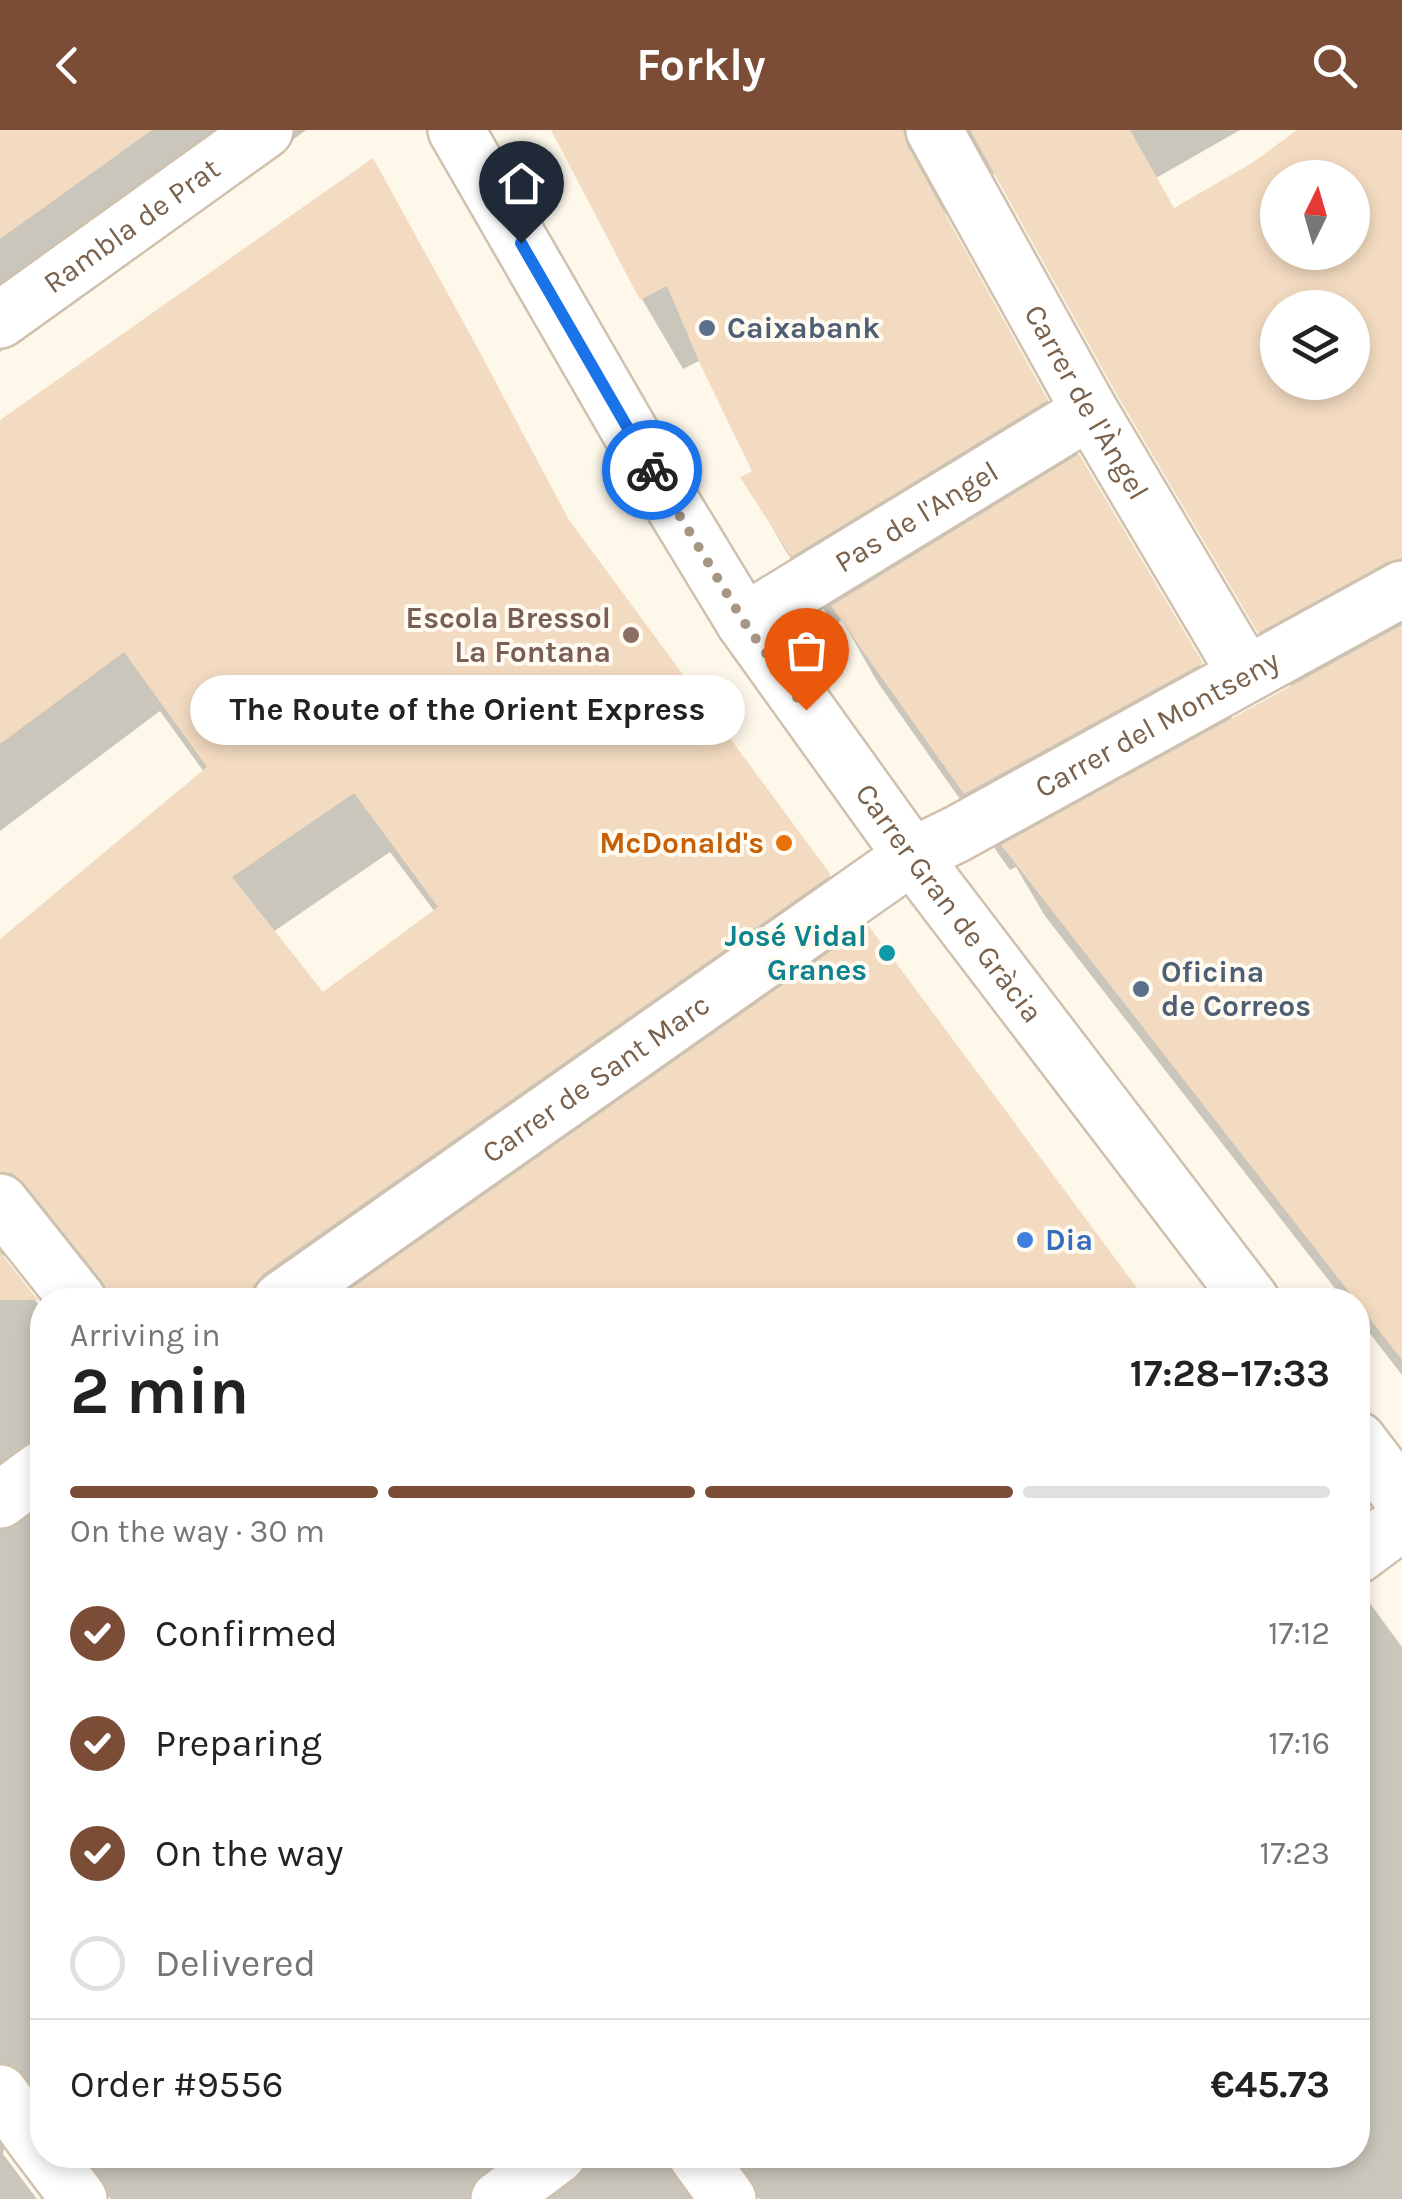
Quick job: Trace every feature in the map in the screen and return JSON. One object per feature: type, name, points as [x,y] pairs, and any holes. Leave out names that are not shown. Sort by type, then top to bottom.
[{"type":"street","name":"Rambla de Prat","points":[[0,320],[265,130]]},
{"type":"street","name":"Carrer Gran de Gràcia","points":[[456,130],[744,622],[912,856],[1242,1288]]},
{"type":"street","name":"Carrer de l'Àngel","points":[[934,130],[1090,411],[1246,674]]},
{"type":"street","name":"Pas de l'Angel","points":[[744,622],[1090,411]]},
{"type":"street","name":"Carrer del Montseny","points":[[912,856],[1402,589]]},
{"type":"street","name":"Carrer de Sant Marc","points":[[299,1288],[912,856]]},
{"type":"street","points":[[0,1202],[68,1288]]},
{"type":"street","points":[[1370,1456],[1402,1498]]},
{"type":"street","points":[[0,1500],[30,1479]]},
{"type":"street","points":[[1370,1546],[1402,1522]]},
{"type":"street","points":[[0,2092],[30,2133]]},
{"type":"street","points":[[56,2168],[79,2199]]},
{"type":"street","points":[[499,2199],[541,2168]]},
{"type":"street","points":[[705,2168],[728,2199]]},
{"type":"building","points":[[0,130],[152,130],[0,239]]},
{"type":"building","points":[[551,130],[903,130],[907,145],[1048,400],[791,557],[740,477],[752,471],[667,286],[640,300]]},
{"type":"building","points":[[970,130],[1130,130],[1174,208],[1252,163],[1297,130],[1402,130],[1402,558],[1387,562],[1258,633],[1117,395]]},
{"type":"building","points":[[373,158],[569,520],[831,875],[263,1274],[253,1288],[106,1288],[24,1183],[12,1173],[0,1172],[0,939],[207,767],[124,652],[0,744],[0,420]],"holes":[[[354,793],[438,907],[323,992],[232,877]]]},
{"type":"building","points":[[1079,454],[1203,663],[964,794],[831,606]]},
{"type":"building","points":[[1402,625],[1402,1360],[1370,1319],[1370,1288],[1346,1288],[1001,845]]},
{"type":"building","points":[[868,925],[1137,1288],[352,1288]]},
{"type":"building","points":[[0,1252],[30,1290],[30,1300],[0,1300]]},
{"type":"way so far","points":[[652,470],[744,622],[806,710]]},
{"type":"place","name":"Caixabank","points":[[707,328]]},
{"type":"place","name":"Escola Bressol La Fontana","points":[[631,635]]},
{"type":"place","name":"The Route of the Orient Express","points":[[806,710]]},
{"type":"place","name":"McDonald's","points":[[784,843]]},
{"type":"place","name":"José Vidal Granes","points":[[887,953]]},
{"type":"place","name":"Oficina de Correos","points":[[1141,989]]},
{"type":"place","name":"Dia","points":[[1025,1240]]},
{"type":"route","points":[[521,243],[652,470]]}]
